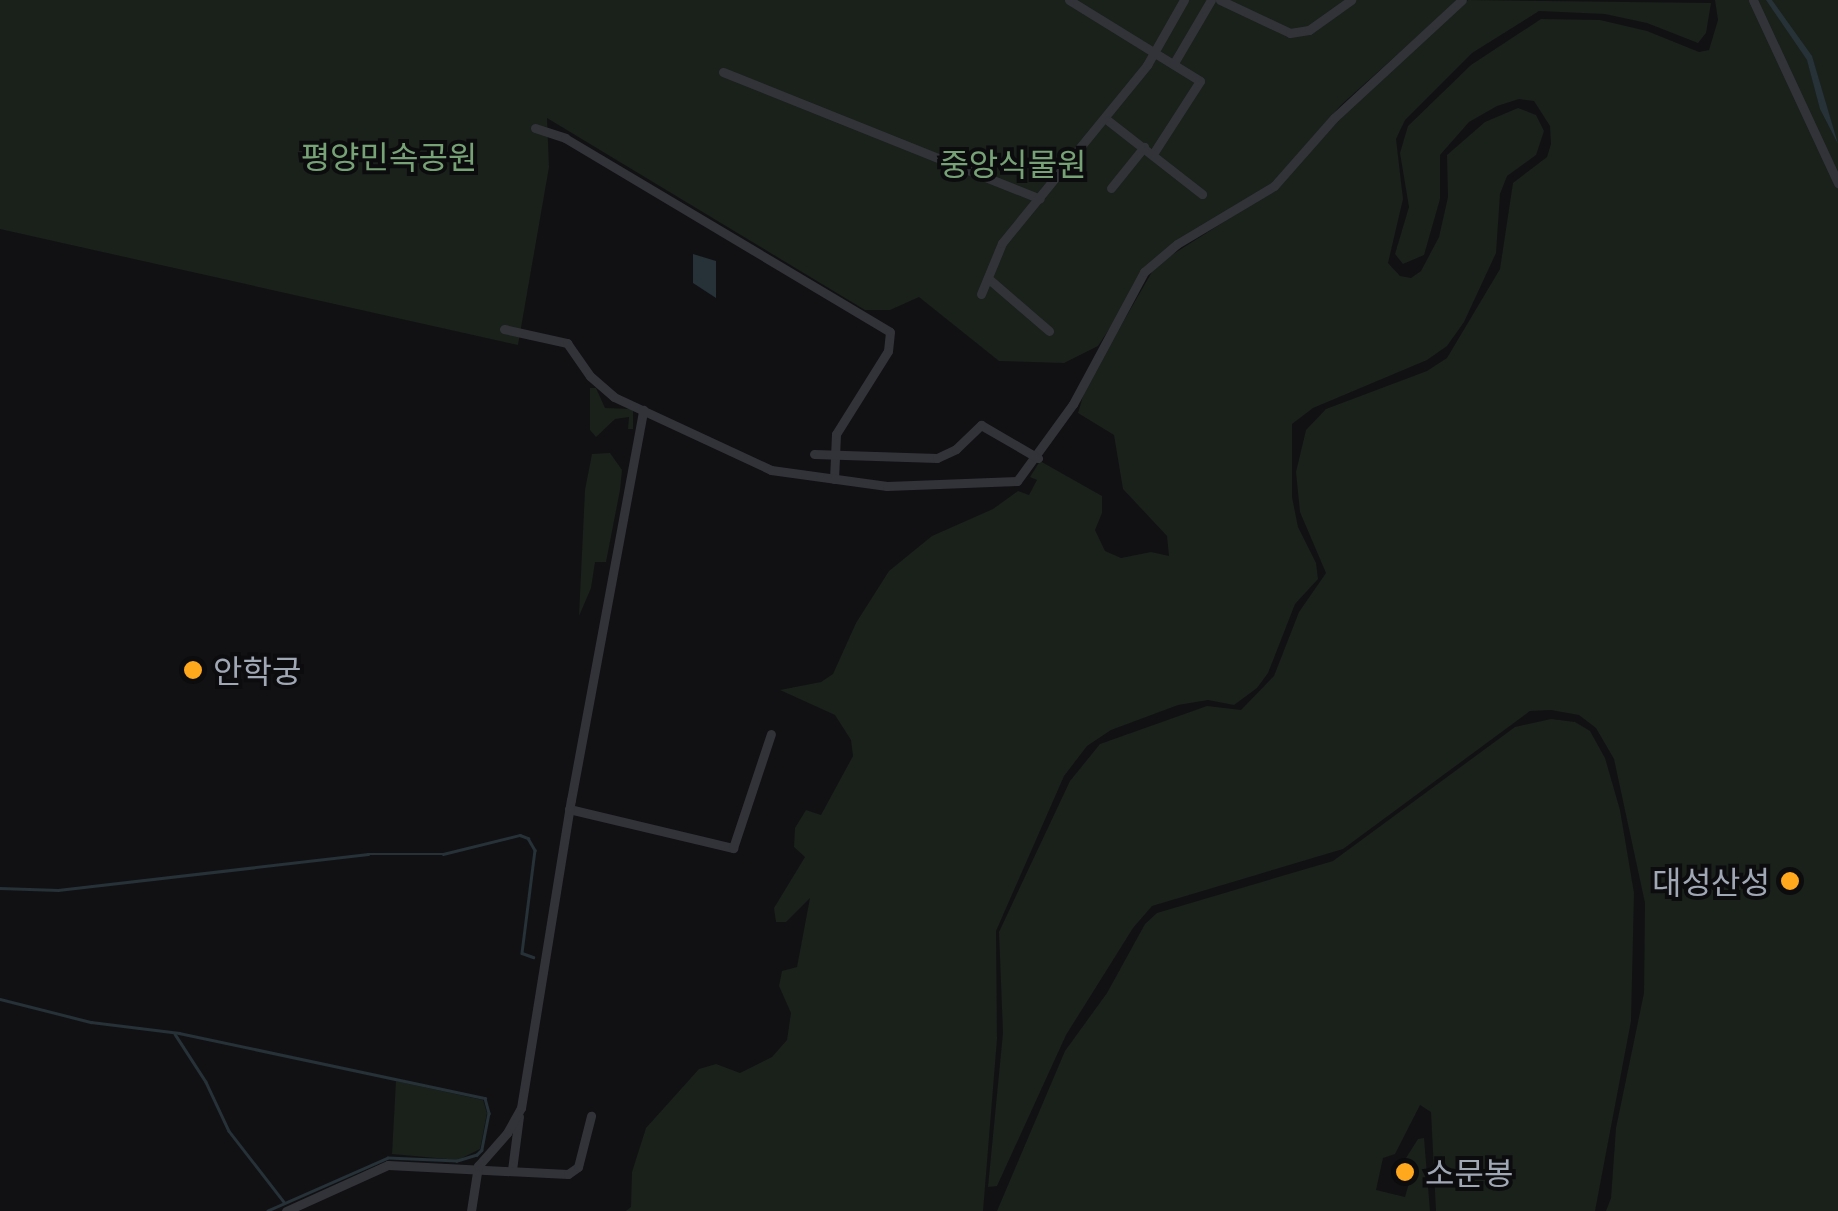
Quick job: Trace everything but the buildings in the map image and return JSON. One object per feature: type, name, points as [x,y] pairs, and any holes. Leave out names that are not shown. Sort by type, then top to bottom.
[{"type":"street","points":[[1069,0],[1200,81],[1148,150],[1111,188]]},
{"type":"street","points":[[982,294],[1002,244],[1155,54],[1184,0]]},
{"type":"street","points":[[1174,63],[1211,0]]},
{"type":"street","points":[[1220,0],[1290,33],[1309,30],[1351,0]]},
{"type":"street","points":[[504,328],[567,343],[598,385],[771,470],[887,486],[1010,483],[1024,477],[1038,458],[1144,272],[1177,244],[1274,186],[1334,118],[1462,0]]},
{"type":"street","points":[[1753,0],[1838,184]]},
{"type":"street","points":[[723,72],[1040,199]]},
{"type":"street","points":[[1106,119],[1202,194]]},
{"type":"street","points":[[536,128],[565,138],[890,332],[888,350],[836,434],[834,479]]},
{"type":"street","points":[[990,280],[1049,331]]},
{"type":"street","points":[[512,1170],[569,809],[643,410]]},
{"type":"street","points":[[814,454],[937,458],[956,449],[980,426],[1038,458]]},
{"type":"street","points":[[569,809],[734,848],[771,734]]},
{"type":"street","points":[[475,1208],[478,1166],[507,1133],[520,1108]]},
{"type":"street","points":[[286,1211],[388,1164],[574,1171],[585,1150],[591,1116]]},
{"type":"green space","points":[[0,0],[1458,0],[1341,105],[1270,185],[1156,258],[1098,346],[1064,363],[999,361],[919,297],[890,310],[865,310],[547,118],[549,167],[518,345],[0,229]]},
{"type":"green space","points":[[1468,0],[1711,3],[1706,33],[1698,43],[1647,23],[1605,14],[1539,11],[1472,53],[1405,120],[1396,139],[1403,199],[1388,263],[1400,276],[1411,278],[1421,271],[1439,237],[1448,197],[1447,155],[1485,122],[1518,108],[1536,115],[1544,131],[1536,155],[1507,176],[1500,194],[1496,253],[1464,322],[1447,346],[1427,360],[1313,408],[1292,424],[1292,497],[1298,527],[1316,563],[1318,579],[1295,604],[1268,673],[1257,688],[1234,705],[1208,700],[1178,705],[1111,730],[1087,746],[1064,776],[996,931],[997,1039],[983,1211],[626,1211],[631,1207],[632,1172],[646,1128],[699,1069],[716,1064],[740,1073],[772,1057],[787,1040],[791,1013],[779,986],[782,971],[797,967],[810,898],[786,922],[776,922],[774,908],[805,857],[794,847],[795,828],[806,810],[821,815],[853,756],[851,740],[835,715],[780,690],[821,682],[833,674],[856,623],[889,571],[932,536],[993,509],[1018,491],[1029,495],[1037,480],[1030,477],[1040,461],[1102,496],[1102,513],[1095,530],[1105,551],[1121,558],[1151,552],[1169,556],[1167,536],[1123,489],[1114,435],[1078,413],[1086,386],[1156,265],[1277,188],[1369,87]]},
{"type":"green space","points":[[1715,0],[1838,0],[1838,1211],[1606,1211],[1611,1198],[1616,1128],[1644,993],[1645,903],[1614,759],[1596,728],[1579,715],[1551,710],[1530,711],[1343,849],[1152,906],[1133,928],[1066,1035],[997,1186],[988,1187],[1003,1033],[999,932],[1070,781],[1100,744],[1207,706],[1241,710],[1274,676],[1299,612],[1326,573],[1300,512],[1296,472],[1306,430],[1326,409],[1427,371],[1447,358],[1500,269],[1513,183],[1547,157],[1551,144],[1550,126],[1534,101],[1519,99],[1497,106],[1469,122],[1440,155],[1440,199],[1424,255],[1403,264],[1395,254],[1409,207],[1400,153],[1408,126],[1471,65],[1541,19],[1600,20],[1647,31],[1699,52],[1709,50],[1718,20]]},
{"type":"green space","points":[[590,388],[596,388],[605,408],[633,409],[633,429],[628,429],[629,417],[615,419],[596,437],[590,430]]},
{"type":"green space","points":[[610,453],[622,470],[620,490],[606,562],[595,562],[591,588],[579,616],[585,490],[592,454]]},
{"type":"green space","points":[[1551,719],[1575,722],[1590,731],[1605,758],[1620,810],[1634,893],[1631,1021],[1595,1211],[1436,1211],[1431,1112],[1420,1105],[1395,1154],[1383,1158],[1376,1190],[1405,1197],[1414,1166],[1406,1158],[1418,1139],[1424,1138],[1430,1211],[997,1211],[1065,1051],[1107,993],[1145,924],[1157,913],[1333,861],[1515,727]]},
{"type":"green space","points":[[396,1081],[483,1100],[487,1113],[480,1149],[458,1160],[392,1154]]},
{"type":"shaded area","points":[[1766,0],[1772,0],[1812,56],[1838,144],[1820,109],[1807,60]]},
{"type":"shaded area","points":[[693,254],[716,261],[716,298],[693,283]]},
{"type":"waterway","points":[[0,888],[58,890],[368,854],[443,854],[520,835],[528,838],[535,850],[522,953],[533,957]]},
{"type":"waterway","points":[[0,999],[91,1022],[179,1033],[485,1098],[489,1113],[482,1150],[477,1155],[457,1161],[388,1158],[268,1211]]},
{"type":"waterway","points":[[175,1034],[206,1082],[229,1131],[284,1202]]},
{"type":"place","name":"안학궁","points":[[193,670]]},
{"type":"place","name":"대성산성","points":[[1790,881]]},
{"type":"place","name":"소문봉","points":[[1405,1172]]},
{"type":"park label","name":"평양민속공원","points":[[389,156]]},
{"type":"park label","name":"중앙식물원","points":[[1013,163]]}]
